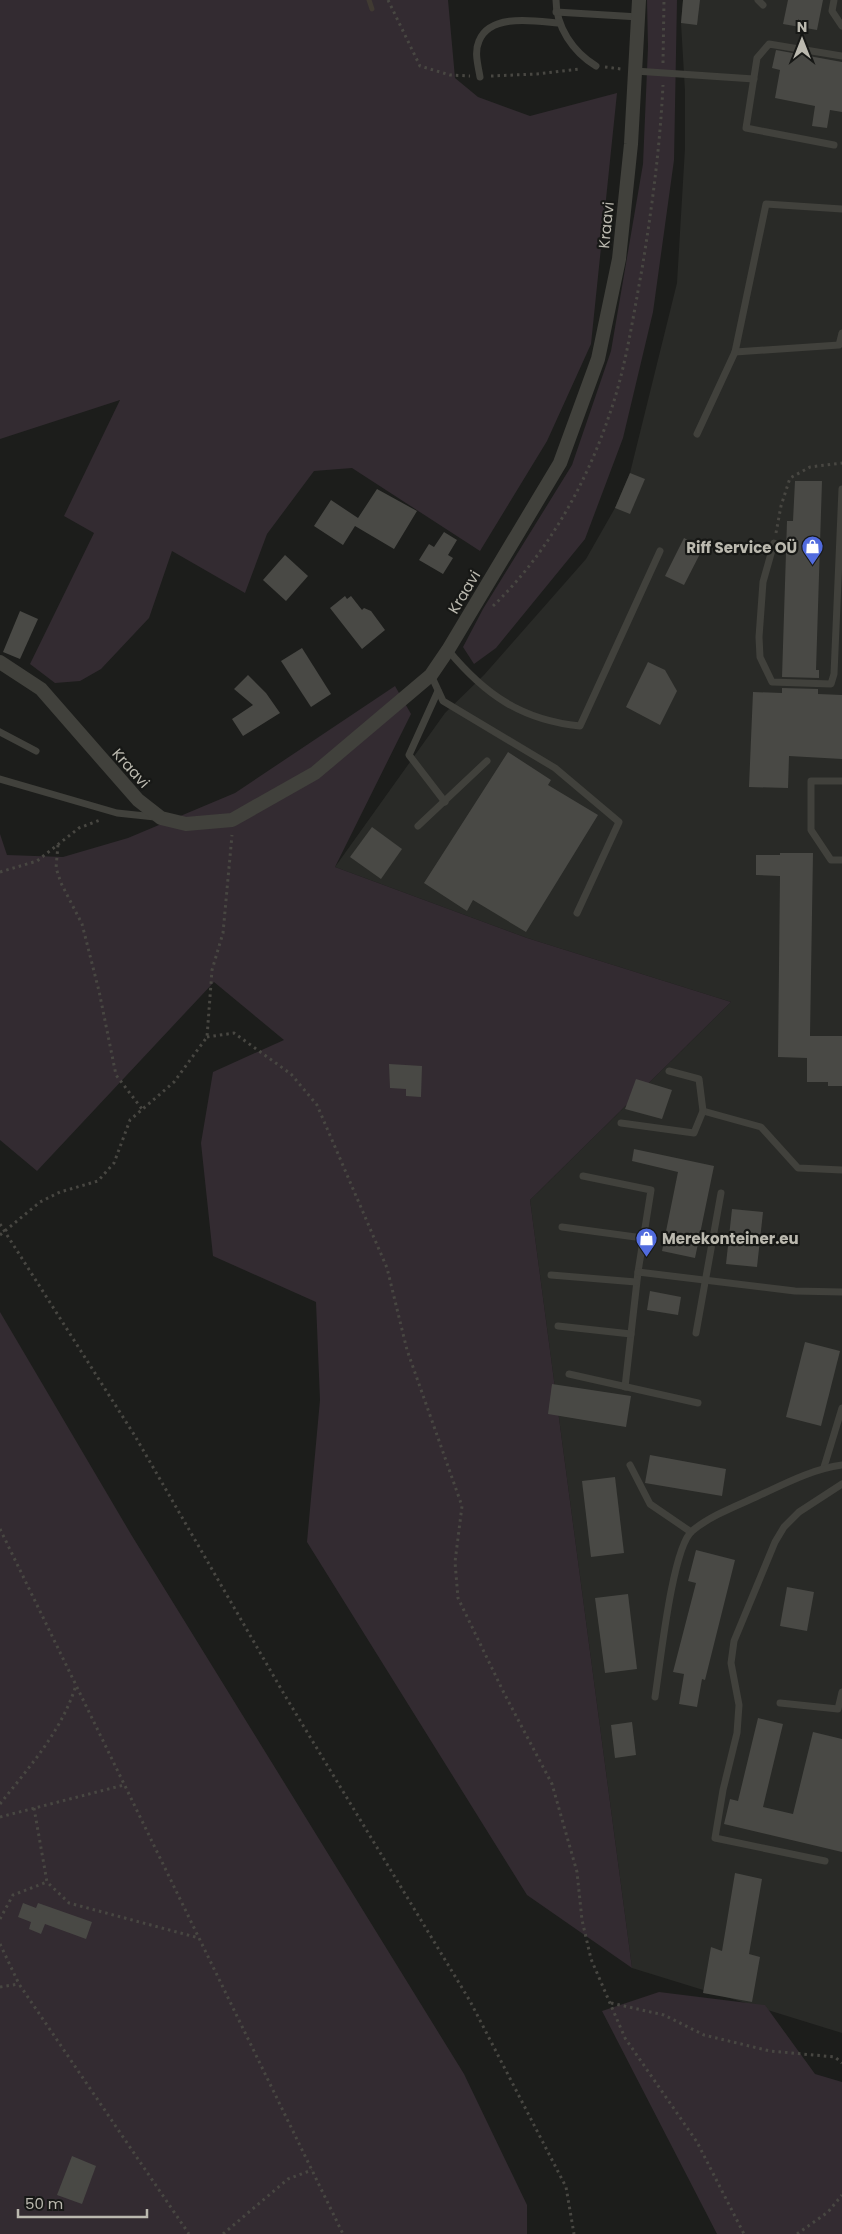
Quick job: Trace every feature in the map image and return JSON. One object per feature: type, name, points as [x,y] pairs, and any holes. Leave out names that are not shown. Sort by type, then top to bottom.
[{"type":"street","name":"Kraavi","points":[[0,662],[41,689],[138,800],[160,818],[186,824],[232,820],[315,773],[431,674],[448,650],[560,463],[598,359],[618,259],[631,144],[640,17],[639,0]]},
{"type":"lane","points":[[556,0],[558,23],[582,57],[596,66]]},
{"type":"lane","points":[[834,0],[832,11],[842,26]]},
{"type":"lane","points":[[556,12],[640,17]]},
{"type":"lane","points":[[480,76],[476,55],[479,41],[486,31],[500,24],[526,20],[558,23]]},
{"type":"lane","points":[[834,145],[746,128],[757,58],[769,44],[842,56]]},
{"type":"lane","points":[[635,70],[754,78]]},
{"type":"lane","points":[[697,434],[735,352],[766,204],[842,209]]},
{"type":"lane","points":[[735,352],[841,345],[842,333]]},
{"type":"lane","points":[[774,543],[763,582],[760,657],[772,682],[831,684],[834,674],[842,489]]},
{"type":"lane","points":[[448,650],[466,672],[504,704],[551,723],[580,726],[660,551]]},
{"type":"lane","points":[[431,674],[443,701],[555,768],[619,822],[577,913]]},
{"type":"lane","points":[[438,691],[409,755],[445,802]]},
{"type":"lane","points":[[0,732],[36,751]]},
{"type":"lane","points":[[418,826],[487,761]]},
{"type":"lane","points":[[0,779],[116,813],[160,818]]},
{"type":"lane","points":[[842,781],[811,781],[811,830],[831,860],[842,860]]},
{"type":"lane","points":[[621,1123],[694,1133],[703,1112],[699,1079],[669,1071]]},
{"type":"lane","points":[[703,1112],[761,1127],[798,1168],[842,1170]]},
{"type":"lane","points":[[583,1176],[651,1190],[636,1282],[625,1387]]},
{"type":"lane","points":[[696,1333],[721,1193]]},
{"type":"lane","points":[[562,1227],[643,1238]]},
{"type":"lane","points":[[638,1272],[705,1279],[795,1292],[842,1292]]},
{"type":"lane","points":[[551,1275],[636,1282]]},
{"type":"lane","points":[[558,1326],[631,1334]]},
{"type":"lane","points":[[569,1374],[698,1403]]},
{"type":"lane","points":[[824,1467],[842,1408]]},
{"type":"lane","points":[[630,1464],[650,1504],[691,1532]]},
{"type":"lane","points":[[655,1698],[674,1572],[691,1532],[734,1507],[824,1467],[842,1465]]},
{"type":"lane","points":[[825,1860],[715,1838],[722,1790],[737,1733],[739,1705],[731,1663],[734,1641],[775,1542],[784,1527],[799,1512],[842,1484]]},
{"type":"lane","points":[[780,1704],[838,1709],[842,1692]]},
{"type":"path","points":[[388,0],[420,66],[450,75],[537,74],[596,66],[635,70]]},
{"type":"path","points":[[774,543],[781,506],[790,478],[810,467],[842,463]]},
{"type":"path","points":[[0,872],[37,861],[79,828],[116,813]]},
{"type":"path","points":[[0,1235],[5,1233],[40,1202],[60,1192],[98,1181],[114,1163],[130,1120],[174,1082],[207,1036],[212,970],[223,933],[232,820]]},
{"type":"path","points":[[58,845],[56,868],[61,883],[82,924],[116,1075],[142,1109]]},
{"type":"path","points":[[207,1036],[234,1033],[291,1074],[317,1105],[387,1268],[407,1350],[462,1506],[455,1562],[458,1598],[504,1693],[552,1784],[577,1872],[582,1920],[591,1959],[625,2038],[697,2142],[744,2234]]},
{"type":"path","points":[[0,1224],[135,1436],[284,1694],[470,2001],[566,2187],[574,2234]]},
{"type":"path","points":[[0,1529],[343,2234]]},
{"type":"path","points":[[0,1804],[43,1748],[69,1708],[76,1685]]},
{"type":"path","points":[[0,1817],[124,1785]]},
{"type":"path","points":[[34,1808],[47,1882],[69,1903],[199,1938]]},
{"type":"path","points":[[0,1918],[13,1896],[47,1882]]},
{"type":"path","points":[[0,1944],[18,1984],[189,2234]]},
{"type":"path","points":[[0,1987],[18,1984]]},
{"type":"path","points":[[610,2003],[664,2015],[704,2035],[770,2051],[836,2056],[842,2063]]},
{"type":"path","points":[[223,2234],[288,2179],[312,2170]]},
{"type":"path","points":[[796,2234],[828,2212],[842,2195]]},
{"type":"shaded area","points":[[0,0],[448,0],[455,78],[478,97],[530,116],[617,93],[591,344],[547,441],[480,551],[352,468],[314,471],[267,534],[245,593],[172,551],[149,618],[101,669],[80,681],[55,683],[30,664],[94,533],[64,516],[120,400],[0,439]]},
{"type":"shaded area","points":[[647,0],[677,0],[674,160],[653,312],[623,438],[585,539],[496,648],[474,664],[463,647],[483,609],[572,465],[611,351],[643,164],[648,47]]},
{"type":"shaded area","points":[[683,0],[842,0],[842,2033],[632,1968],[530,1200],[731,1002],[527,938],[335,867],[445,713],[484,675],[586,559],[615,508],[630,473],[677,283],[685,148],[685,91],[681,23]]},
{"type":"shaded area","points":[[395,686],[411,714],[335,867],[527,938],[731,1002],[530,1200],[632,1968],[527,1895],[307,1542],[320,1400],[316,1302],[213,1256],[201,1143],[213,1072],[284,1040],[214,982],[37,1171],[0,1140],[0,834],[7,855],[63,857],[128,838],[235,793]]},
{"type":"shaded area","points":[[0,1312],[132,1536],[464,2074],[527,2205],[527,2234],[0,2234]]},
{"type":"shaded area","points":[[659,1992],[765,2005],[815,2074],[842,2082],[842,2234],[717,2234],[602,2011]]},
{"type":"building","points":[[683,0],[700,0],[697,25],[681,23]]},
{"type":"building","points":[[788,0],[823,0],[817,30],[783,24]]},
{"type":"building","points":[[776,50],[842,62],[842,112],[830,110],[827,128],[812,126],[815,106],[775,98],[780,70],[772,68]]},
{"type":"building","points":[[630,473],[645,479],[630,514],[615,508]]},
{"type":"building","points":[[795,481],[822,481],[816,670],[819,670],[819,678],[782,677],[787,521],[793,521]]},
{"type":"building","points":[[377,489],[417,511],[394,549],[355,526],[343,545],[314,526],[331,500],[358,518]]},
{"type":"building","points":[[444,532],[457,540],[448,555],[453,558],[443,574],[419,560],[429,544],[434,547]]},
{"type":"building","points":[[684,538],[703,548],[684,585],[665,576]]},
{"type":"building","points":[[285,555],[308,576],[286,601],[263,580]]},
{"type":"building","points":[[345,596],[347,599],[351,596],[362,610],[364,608],[371,611],[385,630],[362,649],[330,608]]},
{"type":"building","points":[[20,611],[38,619],[20,659],[3,652]]},
{"type":"building","points":[[302,648],[331,694],[311,707],[281,661]]},
{"type":"building","points":[[648,662],[665,670],[677,691],[660,725],[626,707]]},
{"type":"building","points":[[248,675],[266,693],[280,713],[243,736],[232,719],[253,705],[234,689]]},
{"type":"building","points":[[782,688],[818,689],[818,694],[842,695],[842,759],[789,756],[788,788],[749,787],[753,692],[782,693]]},
{"type":"building","points":[[508,752],[551,780],[548,785],[598,815],[526,932],[473,900],[467,911],[424,883]]},
{"type":"building","points":[[372,827],[402,849],[381,879],[350,857]]},
{"type":"building","points":[[780,853],[813,853],[810,1036],[842,1036],[842,1086],[828,1086],[828,1082],[807,1082],[807,1058],[778,1057],[780,876],[756,875],[756,855],[780,855]]},
{"type":"building","points":[[389,1064],[422,1066],[421,1097],[406,1096],[406,1089],[390,1088]]},
{"type":"building","points":[[636,1079],[672,1090],[662,1119],[625,1109]]},
{"type":"building","points":[[634,1149],[714,1166],[695,1258],[662,1251],[678,1172],[632,1161]]},
{"type":"building","points":[[732,1209],[763,1212],[757,1267],[726,1264]]},
{"type":"building","points":[[650,1291],[681,1297],[678,1315],[647,1310]]},
{"type":"building","points":[[805,1342],[840,1351],[821,1426],[786,1417]]},
{"type":"building","points":[[552,1384],[631,1396],[626,1427],[548,1414]]},
{"type":"building","points":[[650,1455],[726,1469],[722,1496],[645,1483]]},
{"type":"building","points":[[615,1477],[624,1553],[591,1557],[582,1481]]},
{"type":"building","points":[[696,1550],[735,1560],[705,1680],[702,1679],[697,1707],[679,1704],[684,1674],[673,1672],[696,1583],[688,1581]]},
{"type":"building","points":[[787,1587],[814,1592],[807,1631],[780,1626]]},
{"type":"building","points":[[628,1594],[637,1669],[605,1673],[595,1598]]},
{"type":"building","points":[[758,1718],[783,1724],[763,1807],[793,1814],[813,1732],[842,1739],[842,1852],[724,1824],[730,1799],[738,1801]]},
{"type":"building","points":[[632,1722],[636,1755],[615,1758],[611,1725]]},
{"type":"building","points":[[735,1873],[762,1879],[749,1954],[760,1957],[752,2002],[703,1993],[711,1947],[722,1951]]},
{"type":"building","points":[[23,1903],[36,1908],[38,1903],[92,1922],[86,1939],[45,1924],[41,1934],[29,1929],[31,1922],[18,1917]]},
{"type":"building","points":[[72,2156],[96,2166],[82,2204],[57,2195]]},
{"type":"waterway","points":[[369,0],[372,9]]},
{"type":"place","name":"Riff Service OÜ","points":[[813,566]]},
{"type":"place","name":"Merekonteiner.eu","points":[[646,1257]]}]
